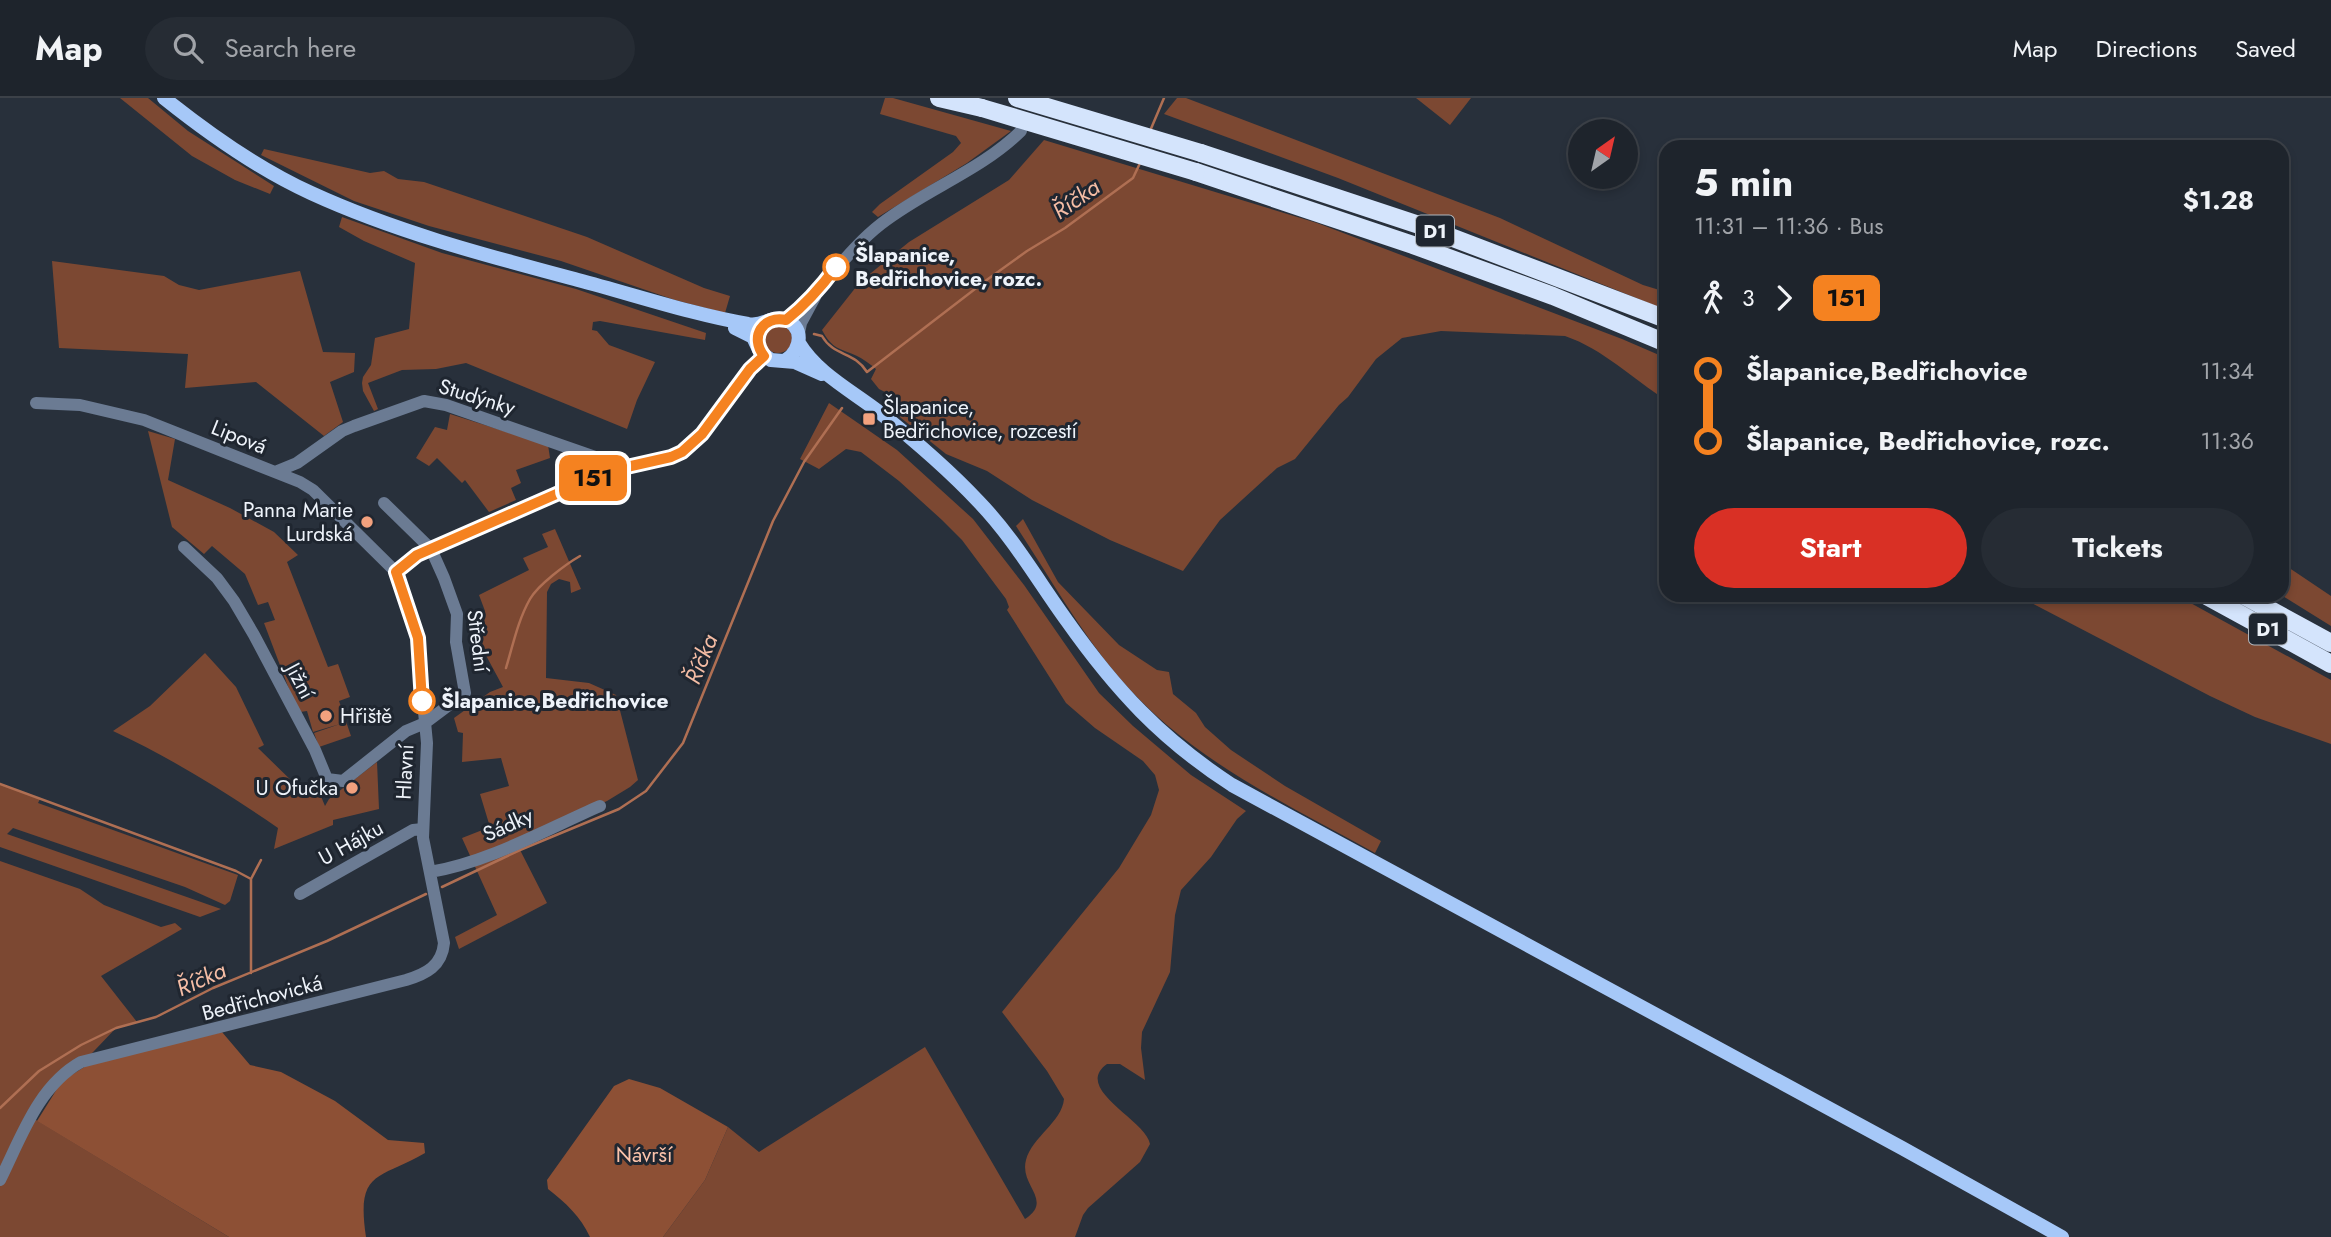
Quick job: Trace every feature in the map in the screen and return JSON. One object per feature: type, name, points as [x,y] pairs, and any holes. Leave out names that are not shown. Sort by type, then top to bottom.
[{"type":"highway","name":"D1","points":[[939,98],[982,108],[1196,172],[1528,286],[1659,340]]},
{"type":"highway","name":"D1","points":[[1017,98],[1201,153],[1419,225],[1659,316]]},
{"type":"highway","name":"D1","points":[[2217,602],[2331,664]]},
{"type":"highway","name":"D1","points":[[2256,602],[2331,643]]},
{"type":"main road","points":[[164,98],[194,122],[261,167],[308,192],[359,214],[471,251],[701,314],[750,325],[763,325]]},
{"type":"main road","points":[[701,314],[748,334],[771,360],[786,360],[835,381]]},
{"type":"main road","points":[[760,349],[759,330],[763,325],[774,319],[786,320],[796,327],[799,338],[835,381],[919,445],[978,501],[1008,536],[1067,621],[1133,706],[1171,742],[1210,771],[1231,785],[1890,1141],[2062,1237]]},
{"type":"main road","points":[[786,360],[797,350],[799,338]]},
{"type":"street","points":[[786,320],[876,228],[986,160],[1021,131]]},
{"type":"street","points":[[799,338],[801,323],[820,288]]},
{"type":"street","points":[[396,572],[417,555],[609,471],[682,452],[702,434],[750,369],[760,349]]},
{"type":"street","name":"Studýnky","points":[[275,472],[297,463],[342,431],[424,401],[446,405],[595,457],[609,471]]},
{"type":"street","name":"Lipová","points":[[36,403],[80,405],[144,420],[300,482],[313,491],[396,572]]},
{"type":"street","points":[[297,463],[300,482]]},
{"type":"street","points":[[384,503],[431,549]]},
{"type":"street","name":"Jižní","points":[[184,547],[217,578],[234,601],[315,750],[327,779],[343,780],[406,731],[425,723]]},
{"type":"street","name":"Střední","points":[[425,723],[465,693],[456,642],[457,614],[431,549]]},
{"type":"street","name":"Hlavní","points":[[396,572],[418,638],[427,743],[423,829],[443,936],[442,954]]},
{"type":"street","name":"Sádky","points":[[430,872],[446,870],[487,856],[600,806]]},
{"type":"street","name":"U Hájku","points":[[300,894],[414,830],[423,829]]},
{"type":"street","name":"Bedřichovická","points":[[0,1180],[36,1108],[58,1078],[81,1062],[158,1045],[406,980],[433,968],[442,954]]},
{"type":"shaded area","points":[[120,98],[148,98],[188,131],[274,186],[270,194],[235,180],[192,156]]},
{"type":"shaded area","points":[[885,98],[1011,131],[967,163],[878,217],[872,212],[880,204],[953,152],[961,143],[956,136],[880,114]]},
{"type":"shaded area","points":[[1177,98],[1186,98],[1500,218],[1643,285],[1659,290],[1659,307],[1338,178],[1164,114]]},
{"type":"shaded area","points":[[1416,98],[1471,98],[1450,125]]},
{"type":"shaded area","points":[[1044,140],[1317,223],[1659,355],[1659,395],[1605,356],[1565,336],[1441,331],[1402,338],[1376,359],[1348,397],[1295,459],[1277,468],[1220,520],[1183,571],[1110,540],[1032,500],[987,471],[946,454],[901,418],[884,399],[887,393],[879,389],[871,379],[876,369],[833,344],[822,330],[860,282],[909,242],[1009,180]]},
{"type":"shaded area","points":[[264,149],[370,173],[384,171],[398,179],[424,182],[587,237],[704,288],[730,296],[725,313],[675,300],[561,261],[429,226],[354,201],[261,155]]},
{"type":"shaded area","points":[[342,217],[442,253],[576,289],[706,333],[705,340],[593,322],[592,330],[597,331],[609,345],[655,362],[627,429],[466,363],[436,369],[402,370],[368,383],[378,409],[374,411],[363,391],[363,377],[371,365],[375,338],[409,329],[415,263],[339,227]]},
{"type":"shaded area","points":[[52,261],[164,276],[179,285],[199,290],[300,271],[323,352],[355,353],[354,372],[330,382],[343,422],[324,436],[256,382],[185,388],[188,354],[59,348]]},
{"type":"shaded area","points":[[778,325],[788,329],[792,339],[788,349],[778,353],[768,349],[764,339],[768,329]]},
{"type":"shaded area","points":[[829,403],[897,450],[973,519],[1024,585],[1099,693],[1191,775],[1246,811],[1237,819],[1211,857],[1181,890],[1175,915],[1170,972],[1142,1032],[1145,1080],[1120,1064],[1107,1064],[1099,1074],[1098,1084],[1104,1094],[1137,1125],[1150,1144],[1140,1162],[1088,1208],[1075,1237],[663,1237],[705,1180],[728,1127],[759,1152],[925,1047],[1025,1219],[1033,1212],[1036,1199],[1027,1178],[1026,1160],[1034,1144],[1058,1115],[1064,1099],[1047,1071],[1002,1012],[1119,868],[1151,815],[1159,790],[1155,775],[1143,761],[1095,728],[1066,703],[1007,610],[1009,607],[1006,599],[962,540],[942,520],[899,481],[861,452],[846,449],[819,469],[800,459]]},
{"type":"shaded area","points":[[450,414],[548,445],[550,458],[516,470],[521,483],[511,488],[516,500],[489,512],[465,480],[462,483],[437,458],[429,466],[416,458],[435,427],[447,430]]},
{"type":"shaded area","points":[[148,431],[175,439],[168,480],[230,508],[274,532],[298,555],[287,562],[328,667],[338,664],[350,697],[339,701],[351,736],[319,747],[314,733],[340,724],[313,732],[307,711],[300,712],[264,623],[275,620],[268,602],[258,605],[245,574],[212,546],[204,554],[172,527]]},
{"type":"shaded area","points":[[1023,519],[1058,582],[1119,645],[1157,670],[1169,672],[1173,694],[1196,713],[1205,727],[1231,750],[1285,786],[1381,841],[1375,853],[1271,796],[1205,755],[1145,705],[1090,640],[1065,602],[1016,526]]},
{"type":"shaded area","points":[[555,529],[581,589],[571,593],[570,582],[559,579],[551,584],[547,592],[546,678],[589,683],[616,695],[638,780],[607,801],[517,844],[547,903],[459,949],[455,937],[497,915],[462,838],[490,827],[480,794],[509,786],[501,758],[462,762],[463,733],[458,732],[454,718],[490,692],[503,687],[482,648],[485,611],[479,595],[529,570],[523,558],[548,547],[542,534]]},
{"type":"shaded area","points":[[2289,568],[2331,596],[2331,626],[2289,600]]},
{"type":"shaded area","points":[[2029,602],[2189,602],[2331,680],[2331,744],[2255,717]]},
{"type":"shaded area","points":[[205,653],[236,687],[264,745],[258,748],[300,789],[315,782],[325,806],[329,799],[377,762],[379,809],[333,820],[333,825],[274,849],[278,828],[198,776],[113,731],[150,706]]},
{"type":"shaded area","points":[[0,784],[40,799],[38,803],[238,875],[230,901],[225,905],[185,887],[13,828],[7,834],[221,909],[200,917],[0,847]]},
{"type":"shaded area","points":[[0,861],[80,889],[104,905],[161,927],[175,923],[182,929],[101,976],[137,1022],[116,1028],[31,1117],[229,1237],[0,1237]]},
{"type":"green space","points":[[222,1032],[250,1065],[281,1072],[335,1101],[388,1140],[424,1143],[425,1153],[383,1174],[368,1188],[364,1199],[366,1237],[229,1237],[37,1121],[62,1081],[89,1064]]},
{"type":"green space","name":"Návrší","points":[[629,1079],[660,1088],[728,1127],[705,1180],[663,1237],[590,1237],[572,1210],[548,1189],[547,1180],[614,1086]]},
{"type":"waterway","name":"Říčka","points":[[1150,131],[1164,98]]},
{"type":"waterway","name":"Říčka","points":[[814,334],[822,336],[832,348],[856,360],[867,372],[988,279],[1065,228],[1133,178],[1141,161]]},
{"type":"waterway","name":"Říčka","points":[[442,887],[520,850],[619,809],[646,791],[683,743],[773,521],[804,462],[842,408]]},
{"type":"waterway","points":[[506,668],[519,624],[530,599],[546,581],[580,556]]},
{"type":"waterway","points":[[0,784],[236,871],[251,879]]},
{"type":"waterway","points":[[251,973],[251,879],[261,860]]},
{"type":"waterway","name":"Říčka","points":[[0,1108],[39,1071],[81,1045],[116,1028],[156,1017],[213,988],[327,941],[426,894]]},
{"type":"bus line","name":"151","points":[[422,701],[418,638],[396,572],[404,563],[609,471],[682,452],[702,434],[750,369],[764,356],[757,342],[759,330],[763,325],[774,319],[786,320],[820,288],[836,267]]},
{"type":"place","name":"Šlapanice, Bedřichovice, rozc.","points":[[836,267]]},
{"type":"place","name":"Šlapanice, Bedřichovice, rozcestí","points":[[869,419]]},
{"type":"place","name":"Panna Marie Lurdská","points":[[367,522]]},
{"type":"place","name":"Šlapanice,Bedřichovice","points":[[422,701]]},
{"type":"place","name":"Hřiště","points":[[326,716]]},
{"type":"place","name":"U Ofučka","points":[[352,788]]}]
